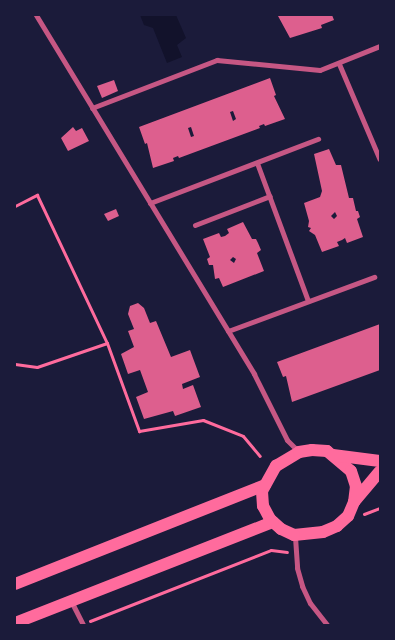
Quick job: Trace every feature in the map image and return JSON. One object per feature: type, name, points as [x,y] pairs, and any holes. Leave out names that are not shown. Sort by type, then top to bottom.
[{"type":"main road","points":[[327,451],[334,455],[351,471],[356,486],[354,502],[348,516],[337,526],[323,532],[294,535],[273,522],[263,506],[265,485],[276,466],[299,452],[327,451]]},
{"type":"main road","points":[[334,455],[380,461]]},
{"type":"main road","points":[[354,502],[380,472]]},
{"type":"main road","points":[[15,584],[265,485]]},
{"type":"main road","points":[[15,624],[273,522]]},
{"type":"street","points":[[36,15],[272,405],[287,440],[299,452]]},
{"type":"street","points":[[92,108],[217,60],[320,70],[380,46]]},
{"type":"street","points":[[339,63],[380,159]]},
{"type":"street","points":[[150,203],[318,139]]},
{"type":"street","points":[[258,163],[308,301]]},
{"type":"street","points":[[195,225],[270,196]]},
{"type":"street","points":[[228,331],[374,277]]},
{"type":"street","points":[[294,535],[297,568],[302,586],[310,603],[327,625]]},
{"type":"street","points":[[72,601],[83,625]]},
{"type":"path","points":[[15,206],[36,195],[107,343],[139,431],[203,420],[243,436],[260,456]]},
{"type":"path","points":[[15,364],[37,368],[107,343]]},
{"type":"path","points":[[91,621],[271,550],[285,553]]},
{"type":"shaded area","points":[[140,15],[176,15],[186,38],[177,45],[182,57],[167,63],[153,28],[144,25]]},
{"type":"building","points":[[332,15],[334,20],[321,25],[322,28],[290,38],[278,16]]},
{"type":"building","points":[[270,78],[276,95],[274,96],[285,119],[265,126],[264,124],[259,126],[260,128],[179,158],[178,156],[173,158],[174,161],[153,168],[147,143],[145,144],[139,127]],"holes":[[[233,111],[236,119],[233,121],[230,112]],[[191,127],[194,136],[191,137],[188,128]]]},
{"type":"building","points":[[114,80],[118,91],[102,98],[97,86]]},
{"type":"building","points":[[73,127],[76,131],[82,128],[89,141],[68,151],[61,138]]},
{"type":"building","points":[[329,149],[336,165],[341,165],[349,198],[353,198],[356,211],[358,211],[360,217],[357,219],[363,237],[347,243],[345,238],[337,242],[339,246],[322,252],[315,235],[309,231],[311,228],[308,227],[309,221],[304,203],[320,197],[322,191],[314,154]],"holes":[[[335,212],[337,216],[334,219],[331,216]]]},
{"type":"building","points":[[116,209],[119,216],[108,221],[104,214]]},
{"type":"building","points":[[243,222],[252,239],[256,239],[261,250],[257,253],[264,271],[223,287],[219,278],[215,279],[213,265],[209,265],[207,259],[210,257],[203,239],[219,233],[221,237],[225,236],[229,233],[227,229]],"holes":[[[233,257],[236,259],[234,263],[230,260]]]},
{"type":"building","points":[[138,303],[144,308],[150,323],[156,321],[171,357],[190,350],[200,377],[182,384],[183,389],[193,385],[201,407],[175,416],[173,411],[144,419],[136,397],[148,392],[140,370],[128,374],[121,354],[134,347],[128,331],[134,329],[128,314],[130,306]]},
{"type":"building","points":[[380,324],[380,370],[292,402],[286,376],[283,377],[277,362]]}]
